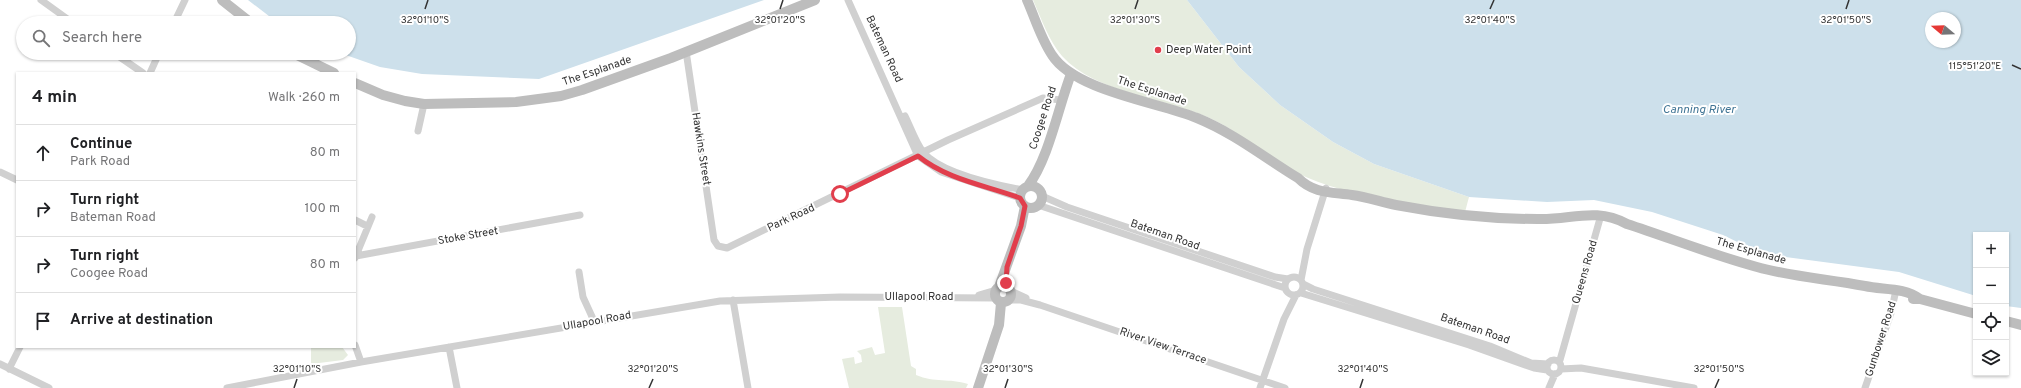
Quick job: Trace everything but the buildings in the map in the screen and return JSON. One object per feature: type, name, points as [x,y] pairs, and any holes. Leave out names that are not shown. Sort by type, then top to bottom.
[{"type":"street","points":[[41,0],[63,16]]},
{"type":"street","points":[[177,16],[185,0]]},
{"type":"street","points":[[222,0],[242,16]]},
{"type":"street","name":"The Esplanade","points":[[356,83],[383,95],[405,102],[424,104],[516,102],[561,96],[589,88],[794,10],[814,0]]},
{"type":"street","name":"Bateman Road","points":[[848,0],[897,107],[901,109],[921,154],[935,168],[948,174],[1067,207],[1275,277],[1291,278],[1302,282],[1313,289],[1490,346],[1530,363],[1554,367]]},
{"type":"street","name":"The Esplanade","points":[[1027,0],[1052,56],[1071,74],[1091,84],[1196,117],[1222,129],[1298,178],[1305,185],[1396,205],[1474,216],[1540,220],[1575,217],[1600,218],[1627,224],[1757,268],[1822,281],[1871,287],[1883,293],[1896,293],[1973,313]]},
{"type":"street","name":"Hawkins Street","points":[[686,51],[714,240],[718,246]]},
{"type":"street","points":[[124,60],[142,72]]},
{"type":"street","points":[[150,72],[156,60]]},
{"type":"street","points":[[307,60],[332,72]]},
{"type":"street","name":"Coogee Road","points":[[978,388],[999,325],[1007,267],[1031,197],[1061,100],[1071,74]]},
{"type":"street","name":"Park Road","points":[[718,246],[727,248],[948,140],[1042,98],[1061,100]]},
{"type":"street","points":[[418,131],[424,104]]},
{"type":"street","name":"Park Road","points":[[934,161],[939,148],[948,140]]},
{"type":"street","name":"Bateman Road","points":[[921,154],[946,168],[1031,197],[1286,290],[1469,345],[1534,368],[1581,368],[1694,388]]},
{"type":"street","points":[[0,172],[16,180]]},
{"type":"street","points":[[1260,388],[1284,319],[1298,294],[1302,282],[1307,249],[1325,190]]},
{"type":"street","name":"Stoke Street","points":[[356,257],[580,216]]},
{"type":"street","points":[[356,254],[372,217]]},
{"type":"street","name":"Queens Road","points":[[1546,388],[1568,330],[1600,218]]},
{"type":"street","points":[[356,220],[367,226]]},
{"type":"street","points":[[1284,319],[1286,290],[1307,249]]},
{"type":"street","points":[[579,272],[583,297],[594,321]]},
{"type":"street","name":"Gunbower Road","points":[[1865,388],[1896,293]]},
{"type":"street","name":"Ullapool Road","points":[[227,388],[361,362],[691,305],[733,300],[971,296],[1003,294]]},
{"type":"street","name":"River View Terrace","points":[[1003,294],[1040,305],[1285,388]]},
{"type":"street","points":[[733,300],[748,388]]},
{"type":"street","points":[[2009,323],[2021,325]]},
{"type":"street","points":[[449,347],[457,388]]},
{"type":"street","points":[[10,369],[20,348]]},
{"type":"street","points":[[356,348],[361,362]]},
{"type":"street","points":[[0,364],[49,388]]},
{"type":"street","name":"Queens Road","points":[[1549,388],[1554,367]]},
{"type":"shaded area","points":[[1033,0],[1187,0],[1239,67],[1280,105],[1333,142],[1374,164],[1469,197],[1465,212],[1374,197],[1329,186],[1277,163],[1233,131],[1214,120],[1196,112],[1134,94],[1094,79],[1076,69],[1057,50]]},
{"type":"shaded area","points":[[878,307],[902,307],[911,366],[916,369],[916,375],[929,379],[961,382],[968,384],[966,388],[849,388],[842,359],[854,357],[855,364],[862,362],[861,355],[857,351],[872,347],[875,355],[885,353]]},
{"type":"shaded area","points":[[311,348],[343,348],[348,355],[343,360],[311,364]]},
{"type":"water","points":[[248,0],[764,0],[539,79],[422,74],[380,67],[356,59],[356,16],[269,16]]},
{"type":"water","name":"Canning River","points":[[1187,0],[2021,0],[2021,308],[2009,306],[2009,232],[1973,232],[1973,295],[1899,272],[1762,254],[1723,235],[1652,212],[1594,200],[1547,202],[1469,197],[1374,164],[1333,142],[1280,105],[1239,67]]},
{"type":"place","name":"Deep Water Point","points":[[1158,50]]},
{"type":"route","points":[[840,194],[918,156],[935,168],[957,178],[1020,198],[1025,206],[1021,226],[1007,267],[1006,283]]}]
